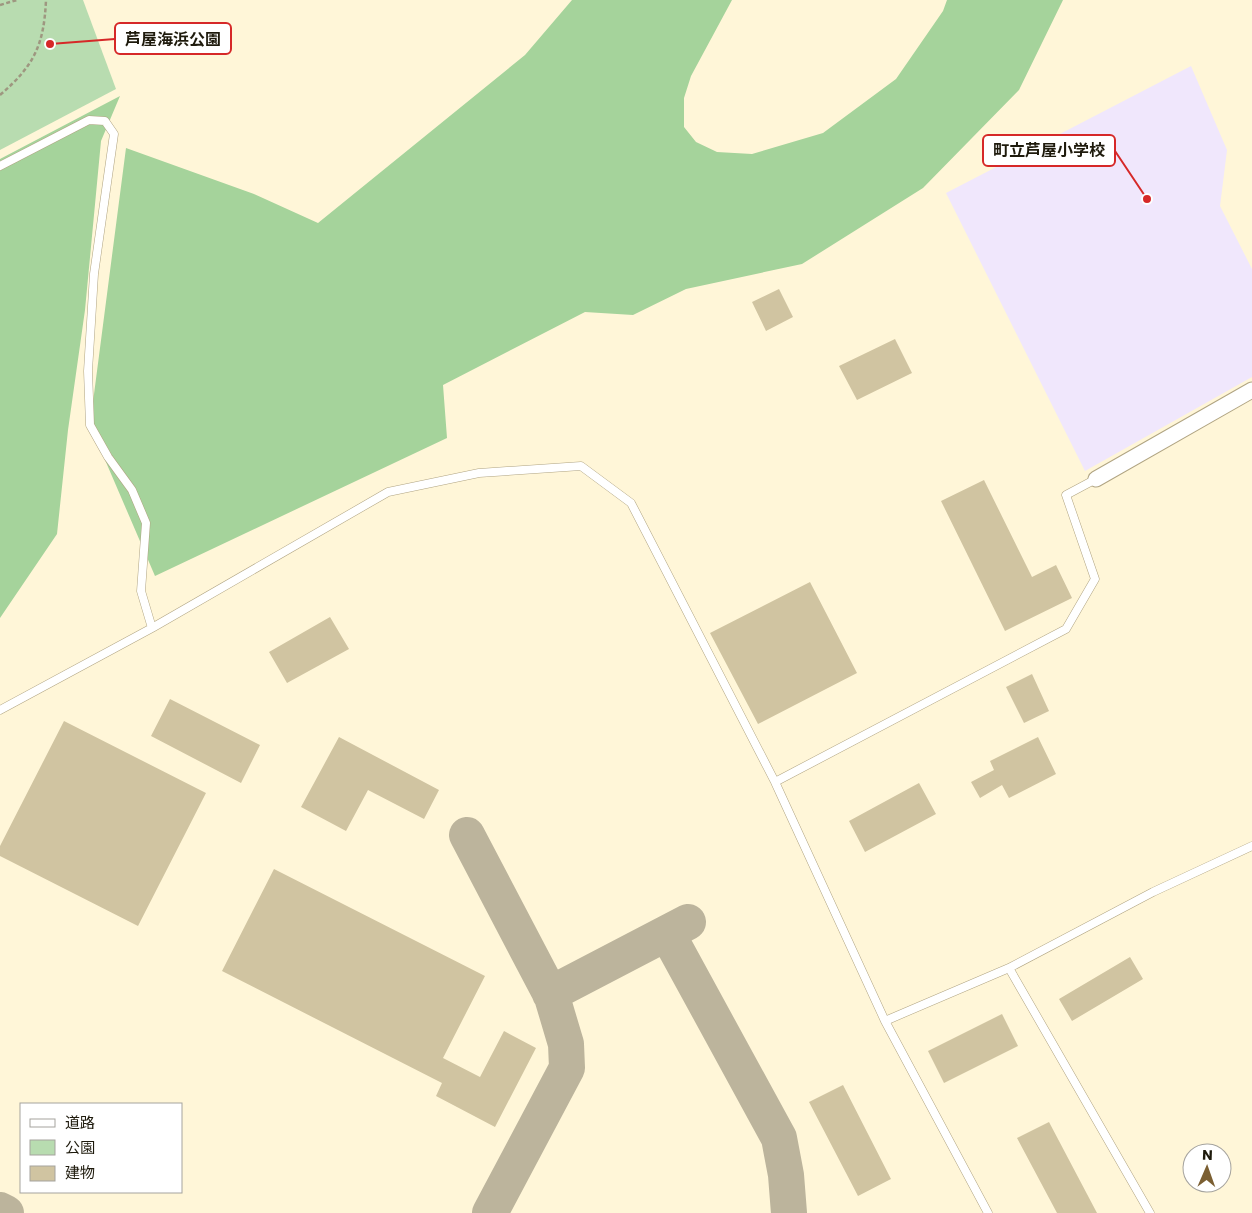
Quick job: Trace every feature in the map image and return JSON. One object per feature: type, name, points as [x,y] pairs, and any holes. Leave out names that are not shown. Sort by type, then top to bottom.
[{"type":"street","points":[[1096,479],[1252,390]]},
{"type":"lane","points":[[0,166],[89,120],[105,121],[114,134],[94,274],[88,371],[90,425],[108,457],[132,490],[146,523],[141,591],[152,628]]},
{"type":"lane","points":[[0,710],[152,628],[388,492],[479,473],[581,466],[631,504],[775,782],[884,1021],[988,1213]]},
{"type":"lane","points":[[775,782],[1066,630],[1095,579],[1066,495],[1096,479]]},
{"type":"lane","points":[[884,1021],[1009,968],[1153,892],[1252,846]]},
{"type":"lane","points":[[1009,968],[1150,1213]]},
{"type":"path","points":[[0,5],[16,0]]},
{"type":"path","points":[[0,95],[17,80],[32,60],[40,42],[45,22],[46,0]]},
{"type":"shaded area","points":[[1191,66],[1227,150],[1220,206],[1252,269],[1252,377],[1085,471],[946,193]]},
{"type":"green space","points":[[0,0],[83,0],[116,89],[0,150]]},
{"type":"green space","points":[[572,0],[732,0],[691,76],[684,98],[684,127],[696,142],[717,152],[752,154],[823,133],[896,79],[943,11],[947,0],[1063,0],[1019,90],[923,188],[802,264],[686,289],[633,315],[585,312],[443,385],[447,438],[155,576],[90,425],[126,148],[254,194],[318,223],[525,55]]},
{"type":"green space","points":[[120,96],[101,141],[85,310],[68,430],[57,534],[0,618],[0,159]]},
{"type":"building","points":[[779,289],[793,317],[766,331],[752,302]]},
{"type":"building","points":[[895,339],[912,373],[857,400],[839,366]]},
{"type":"building","points":[[984,480],[1032,577],[1056,565],[1072,598],[1005,631],[941,501]]},
{"type":"building","points":[[810,582],[857,673],[758,724],[710,633]]},
{"type":"building","points":[[330,617],[349,649],[287,683],[269,652]]},
{"type":"building","points":[[1032,674],[1049,711],[1024,723],[1006,687]]},
{"type":"building","points":[[170,699],[260,745],[241,783],[151,736]]},
{"type":"building","points":[[64,721],[206,793],[138,926],[0,856],[0,846]]},
{"type":"building","points":[[339,737],[439,790],[424,819],[368,790],[346,831],[301,807]]},
{"type":"building","points":[[1038,737],[1056,774],[1009,798],[1002,785],[980,798],[971,782],[994,770],[990,761]]},
{"type":"building","points":[[919,783],[936,814],[865,852],[849,821]]},
{"type":"building","points":[[274,869],[485,976],[443,1058],[480,1077],[504,1031],[536,1048],[495,1127],[436,1096],[442,1083],[222,971]]},
{"type":"building","points":[[1130,957],[1143,979],[1072,1021],[1059,999]]},
{"type":"building","points":[[1002,1014],[1018,1046],[944,1083],[928,1051]]},
{"type":"building","points":[[843,1085],[891,1179],[858,1196],[809,1102]]},
{"type":"building","points":[[1049,1122],[1097,1213],[1057,1213],[1017,1138]]},
{"type":"taxiway","points":[[467,835],[552,997],[566,1044],[567,1068],[490,1213]]},
{"type":"taxiway","points":[[550,994],[688,922]]},
{"type":"taxiway","points":[[667,933],[779,1138],[786,1175],[789,1213]]},
{"type":"taxiway","points":[[0,1210],[6,1213]]},
{"type":"place","name":"芦屋海浜公園","points":[[50,44]]},
{"type":"place","name":"町立芦屋小学校","points":[[1147,199]]}]
